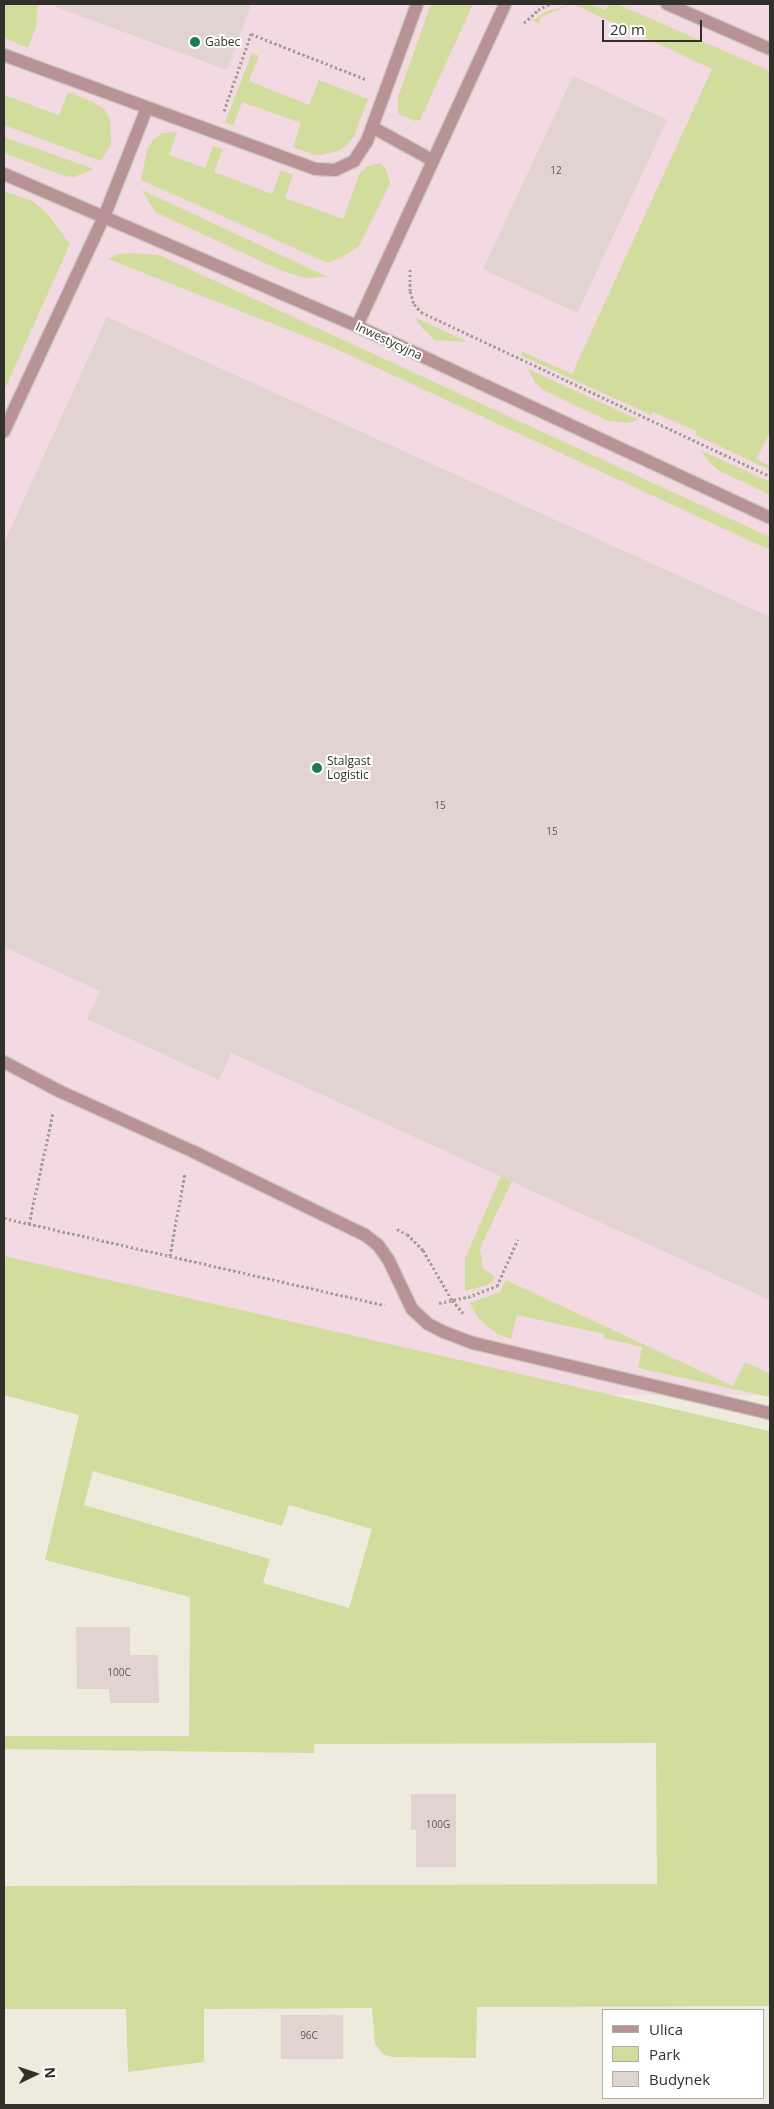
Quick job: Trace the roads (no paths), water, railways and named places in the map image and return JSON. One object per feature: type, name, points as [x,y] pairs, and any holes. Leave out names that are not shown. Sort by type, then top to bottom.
[{"type":"street","points":[[4,55],[217,133],[326,170],[346,167],[361,152],[372,128],[417,4]]},
{"type":"street","points":[[357,326],[505,4]]},
{"type":"street","points":[[667,4],[770,49]]},
{"type":"street","points":[[4,431],[104,217],[147,108]]},
{"type":"street","points":[[372,128],[432,160]]},
{"type":"street","name":"Inwestycyjna","points":[[4,174],[357,326],[770,518]]},
{"type":"street","points":[[4,1062],[60,1091],[194,1152],[365,1234],[378,1245],[389,1262],[412,1309],[428,1324],[473,1343],[770,1413]]},
{"type":"place","name":"Gabec","points":[[195,42]]},
{"type":"place","name":"Stalgast Logistic","points":[[317,768]]}]
